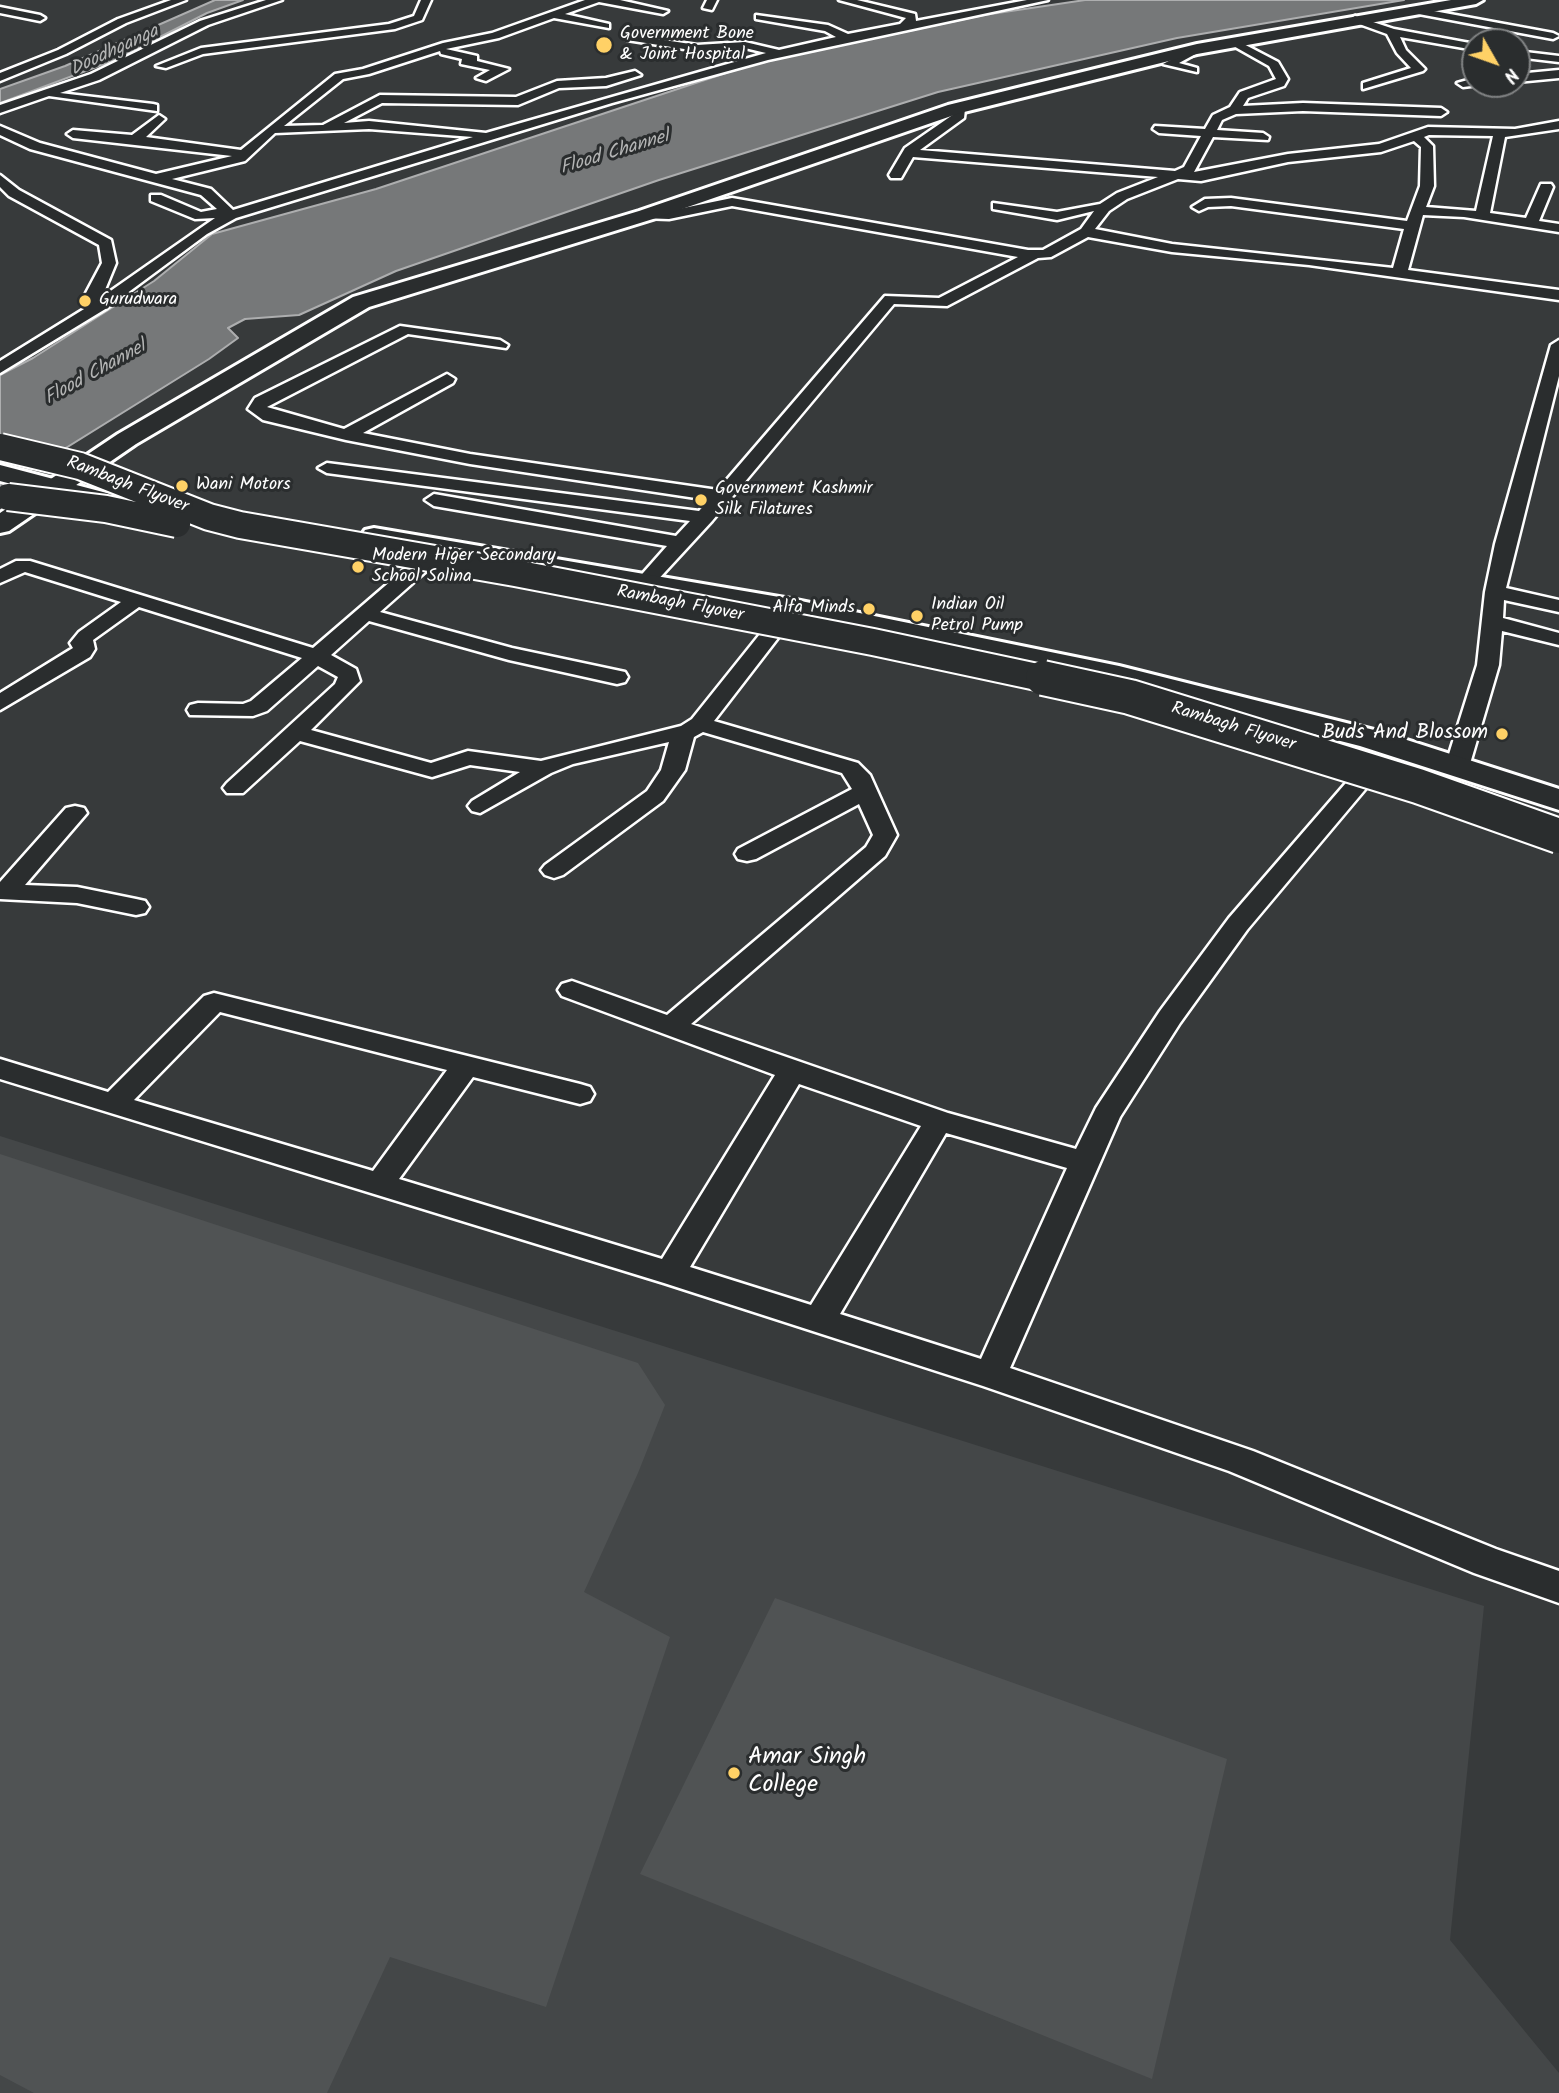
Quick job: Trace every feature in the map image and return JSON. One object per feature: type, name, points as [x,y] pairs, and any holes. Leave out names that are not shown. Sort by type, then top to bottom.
[{"type":"main road","points":[[0,525],[53,479],[127,439],[353,305],[646,215],[954,110],[1203,57],[1234,42],[1355,19],[1479,2]]},
{"type":"main road","name":"Rambagh Flyover","points":[[0,447],[80,466],[191,510],[240,525],[515,572],[984,665],[1130,697],[1291,745],[1559,836]]},
{"type":"main road","points":[[0,458],[53,479]]},
{"type":"main road","points":[[0,473],[53,479],[177,507],[783,618],[1119,675],[1371,739],[1559,800]]},
{"type":"main road","name":"Rambagh Flyover","points":[[0,495],[106,509],[252,540],[420,565],[1033,688],[1208,732],[1360,781],[1559,852]]},
{"type":"main road","points":[[434,554],[646,581],[1009,676],[1137,706],[1412,791],[1559,844]]},
{"type":"main road","points":[[1291,745],[1322,746],[1351,752],[1559,820]]},
{"type":"street","points":[[0,8],[18,0]]},
{"type":"street","points":[[0,77],[62,52],[122,21],[172,0]]},
{"type":"street","points":[[122,21],[181,0]]},
{"type":"street","points":[[0,109],[48,95],[113,68],[204,23],[277,0]]},
{"type":"street","points":[[162,66],[201,51],[414,21],[425,7],[426,0]]},
{"type":"street","points":[[158,178],[230,162],[244,155],[342,71],[365,72],[432,49],[495,36],[595,0]]},
{"type":"street","points":[[603,0],[663,10]]},
{"type":"street","points":[[844,0],[913,18],[902,26]]},
{"type":"street","points":[[156,198],[200,216],[229,214],[608,100],[780,54],[902,26],[1043,0]]},
{"type":"street","points":[[0,8],[40,18]]},
{"type":"street","points":[[1412,10],[1557,38]]},
{"type":"street","points":[[553,15],[605,26]]},
{"type":"street","points":[[760,17],[828,28],[846,38]]},
{"type":"street","points":[[1355,19],[1392,32],[1461,44]]},
{"type":"street","points":[[496,22],[531,21]]},
{"type":"street","points":[[350,32],[358,39],[357,46]]},
{"type":"street","points":[[1367,86],[1418,71],[1401,51],[1392,32]]},
{"type":"street","points":[[631,38],[697,48],[745,45],[780,54]]},
{"type":"street","points":[[1234,42],[1274,64],[1282,79],[1278,84],[1242,97],[1234,110]]},
{"type":"street","points":[[432,49],[472,58],[465,62],[503,69],[502,74],[482,78]]},
{"type":"street","points":[[1401,51],[1428,55]]},
{"type":"street","points":[[1531,56],[1559,59]]},
{"type":"street","points":[[1193,70],[1169,64],[1176,60],[1203,57]]},
{"type":"street","points":[[1176,60],[1203,57]]},
{"type":"street","points":[[113,68],[141,60],[185,69]]},
{"type":"street","points":[[1531,76],[1559,74]]},
{"type":"street","points":[[535,79],[561,84],[607,82],[636,75]]},
{"type":"street","points":[[380,99],[518,101],[561,84]]},
{"type":"street","points":[[324,129],[401,87]]},
{"type":"street","points":[[48,95],[156,113],[135,139]]},
{"type":"street","points":[[998,206],[1057,216],[1099,207],[1178,175],[1193,167],[1216,119],[1234,110],[1303,107],[1355,111],[1441,112]]},
{"type":"street","points":[[896,175],[909,153],[960,115],[961,112],[954,110]]},
{"type":"street","points":[[272,129],[324,129],[369,125],[497,135]]},
{"type":"street","points":[[909,153],[1207,177],[1288,158],[1381,148],[1438,130],[1535,131],[1559,125]]},
{"type":"street","points":[[1159,129],[1264,137]]},
{"type":"street","points":[[0,130],[35,146],[210,194],[229,214]]},
{"type":"street","points":[[1482,216],[1500,132]]},
{"type":"street","points":[[73,134],[135,139],[244,155]]},
{"type":"street","points":[[1400,273],[1411,226],[1427,186],[1426,146],[1416,136]]},
{"type":"street","points":[[398,138],[455,147]]},
{"type":"street","points":[[1322,144],[1335,153]]},
{"type":"street","points":[[0,179],[14,193],[106,243],[109,263],[94,293],[94,302],[101,305]]},
{"type":"street","points":[[1530,225],[1546,187]]},
{"type":"street","points":[[646,215],[669,215],[732,202],[1035,254],[1052,252],[1086,232],[1099,207]]},
{"type":"street","points":[[1034,202],[1099,207]]},
{"type":"street","points":[[1199,207],[1203,203],[1231,202],[1411,226]]},
{"type":"street","points":[[1417,211],[1482,216],[1559,228]]},
{"type":"street","points":[[0,368],[101,305],[229,214]]},
{"type":"street","points":[[1086,232],[1181,249],[1400,273],[1559,295]]},
{"type":"street","points":[[103,275],[179,248]]},
{"type":"street","points":[[646,581],[705,517],[890,299],[941,303],[1035,254]]},
{"type":"street","points":[[500,345],[406,329],[261,402],[257,409],[269,416],[346,435],[470,459],[723,496]]},
{"type":"street","points":[[1457,767],[1488,665],[1495,593],[1559,345]]},
{"type":"street","points":[[346,435],[447,379]]},
{"type":"street","points":[[327,468],[705,517]]},
{"type":"street","points":[[434,500],[681,542]]},
{"type":"street","points":[[198,710],[252,709],[434,554]]},
{"type":"street","points":[[0,578],[23,565],[315,654],[348,674],[349,681],[235,788]]},
{"type":"street","points":[[1495,593],[1559,606]]},
{"type":"street","points":[[0,703],[82,652],[84,649],[81,643],[86,636],[135,601]]},
{"type":"street","points":[[365,614],[509,654],[617,677]]},
{"type":"street","points":[[554,870],[654,796],[673,770],[691,729],[783,618]]},
{"type":"street","points":[[1493,622],[1559,639]]},
{"type":"street","points":[[480,806],[543,768],[586,752],[691,729],[841,764],[858,775],[883,827],[883,843],[672,1025]]},
{"type":"street","points":[[296,733],[432,770],[468,758],[543,768]]},
{"type":"street","points":[[990,1376],[1087,1163],[1106,1115],[1170,1017],[1238,924],[1360,781]]},
{"type":"street","points":[[747,854],[864,792]]},
{"type":"street","points":[[2,891],[75,813]]},
{"type":"street","points":[[2,891],[77,895],[136,907]]},
{"type":"street","points":[[572,989],[792,1071],[939,1121],[1087,1163]]},
{"type":"street","points":[[114,1103],[214,1002],[580,1094]]},
{"type":"street","points":[[380,1184],[467,1065]]},
{"type":"street","points":[[0,1069],[670,1273],[990,1376],[1241,1461],[1487,1562],[1559,1587]]},
{"type":"street","points":[[670,1273],[792,1071]]},
{"type":"street","points":[[820,1320],[939,1121]]},
{"type":"shaded area","name":"Amar Singh College","points":[[0,1136],[1484,1606],[1450,1940],[1559,2073],[1559,2093],[0,2093]]},
{"type":"shaded area","points":[[0,1154],[638,1363],[665,1405],[638,1473],[584,1592],[670,1637],[546,2007],[390,1957],[327,2093],[34,2093],[0,2075]]},
{"type":"shaded area","points":[[775,1598],[1227,1759],[1152,2079],[640,1874]]},
{"type":"water","name":"Doodhganga","points":[[215,0],[243,0],[207,13],[115,60],[0,103],[0,89],[65,66]]},
{"type":"water","name":"Flood Channel","points":[[1085,0],[1404,0],[1177,38],[938,92],[659,180],[396,271],[299,315],[245,319],[228,328],[238,338],[209,359],[0,489],[0,375],[33,358],[154,281],[212,234],[376,189],[756,63],[984,15]]},
{"type":"place","name":"Government Bone & Joint Hospital","points":[[604,45]]},
{"type":"place","name":"Gurudwara","points":[[85,301]]},
{"type":"place","name":"Wani Motors","points":[[182,486]]},
{"type":"place","name":"Government Kashmir Silk Filatures","points":[[701,500]]},
{"type":"place","name":"Modern Higer Secondary School Solina","points":[[358,567]]},
{"type":"place","name":"Alfa Minds","points":[[869,609]]},
{"type":"place","name":"Indian Oil Petrol Pump","points":[[917,616]]},
{"type":"place","name":"Buds And Blossom","points":[[1502,734]]},
{"type":"place","name":"Amar Singh College","points":[[734,1773]]}]
